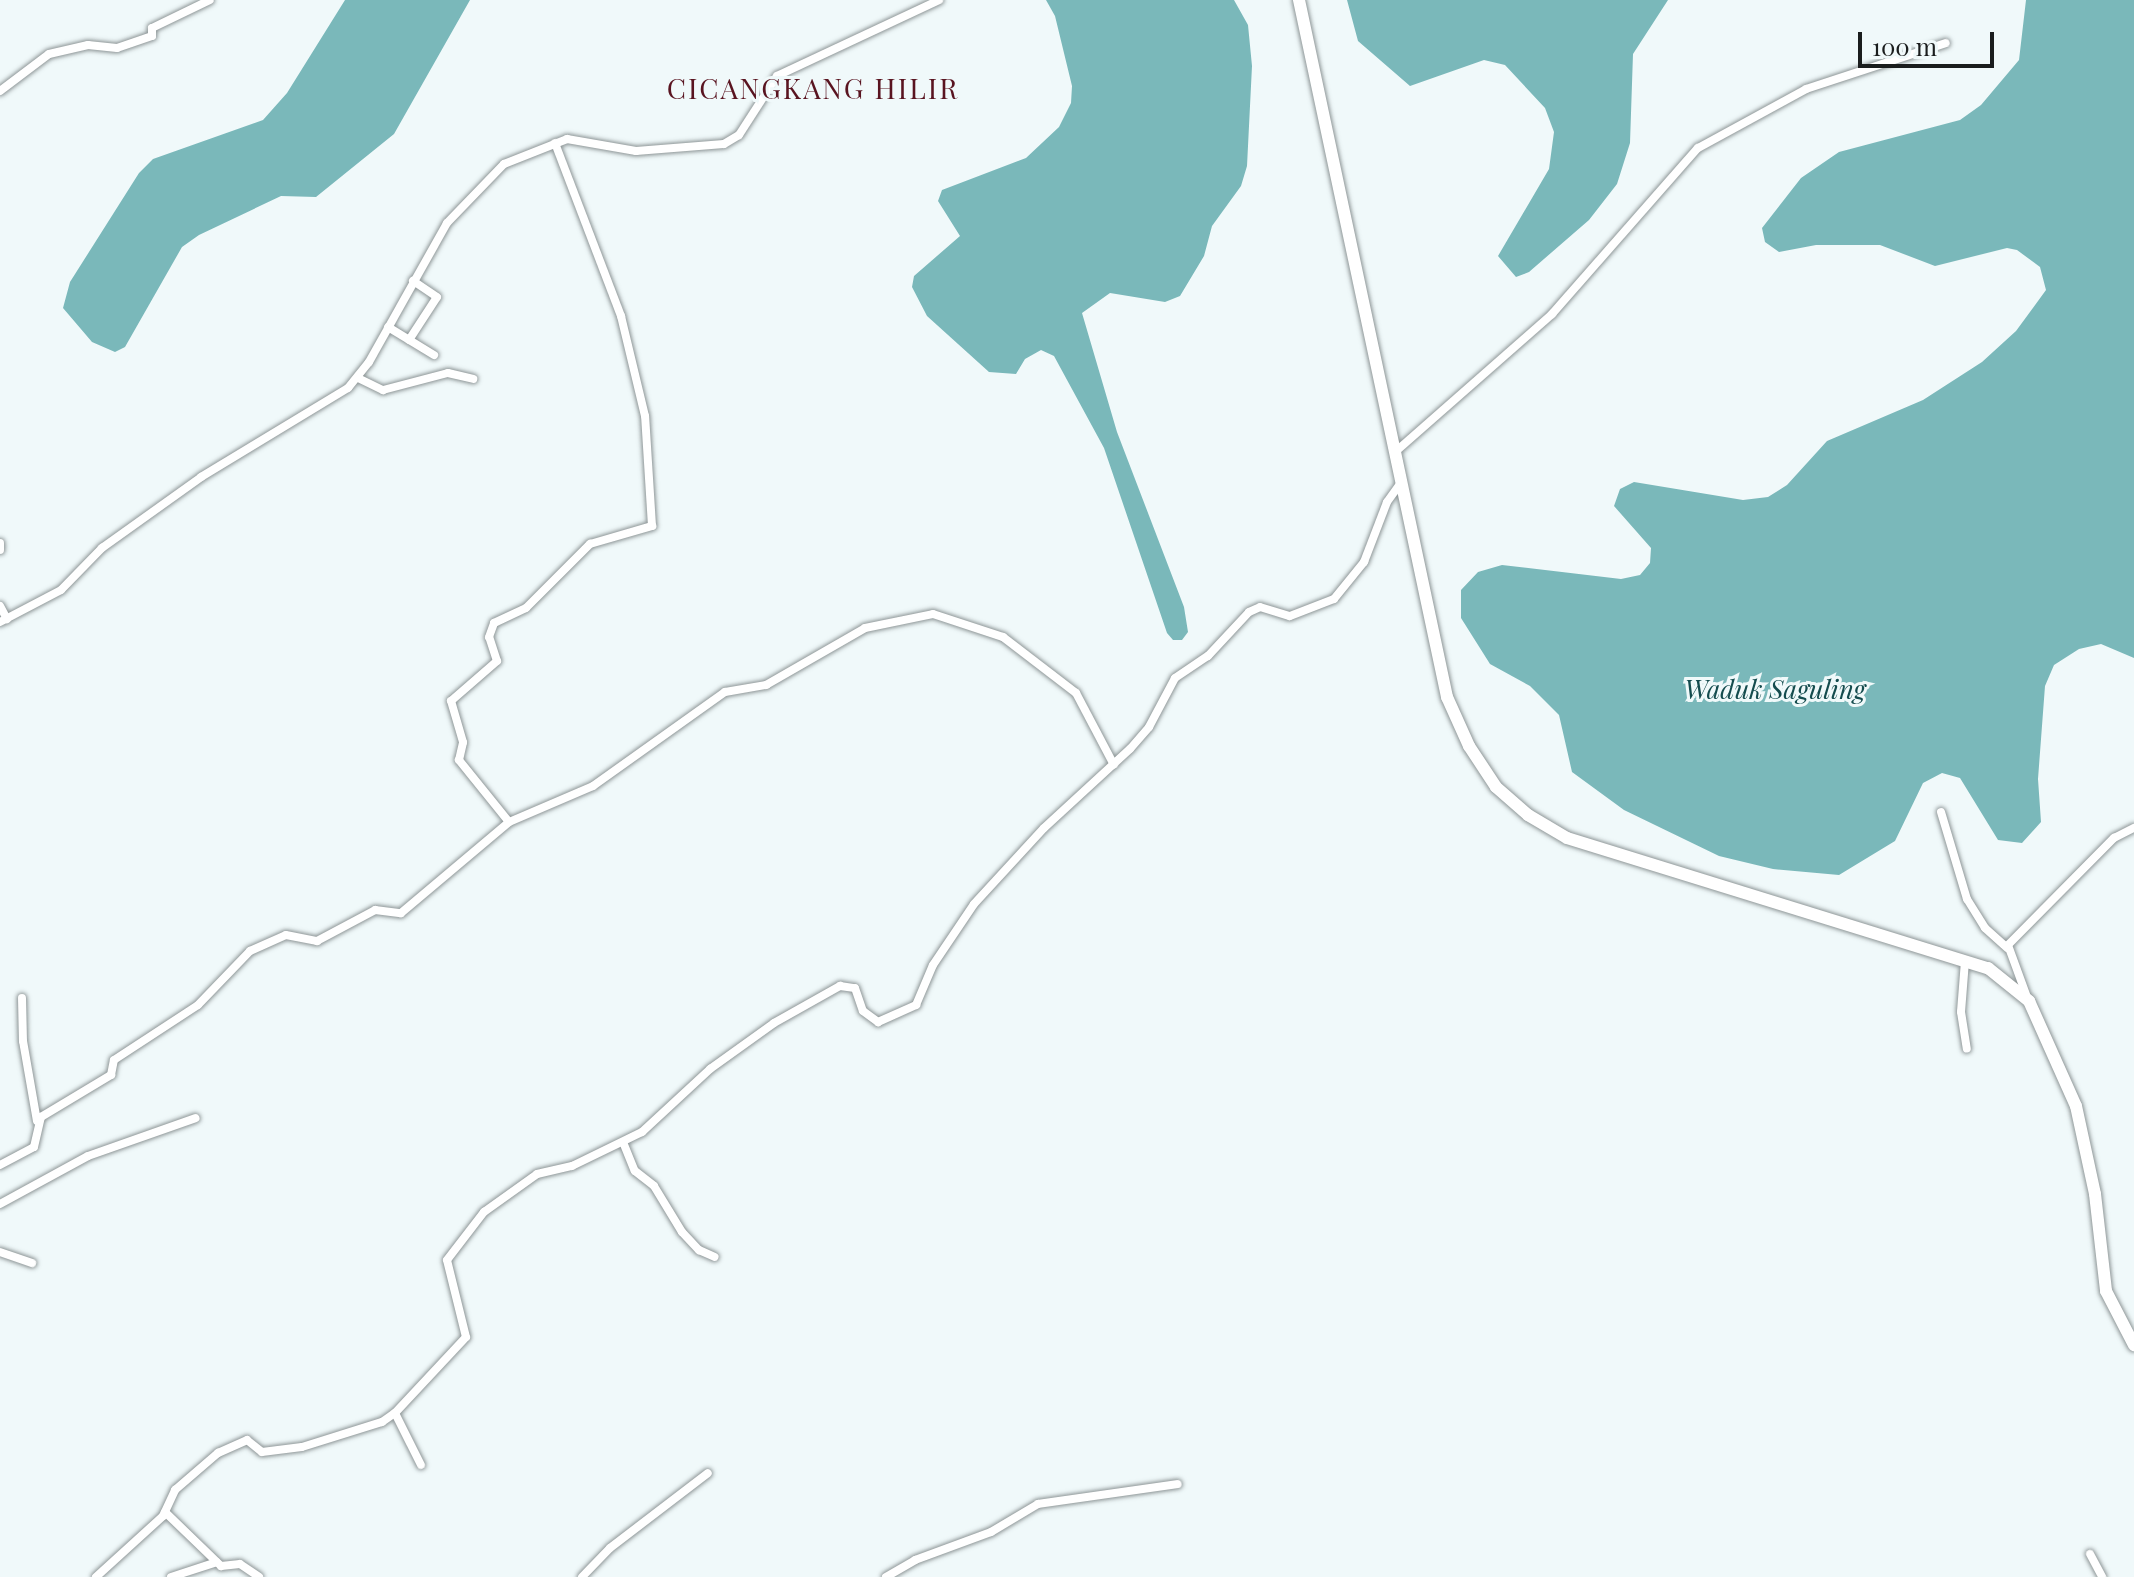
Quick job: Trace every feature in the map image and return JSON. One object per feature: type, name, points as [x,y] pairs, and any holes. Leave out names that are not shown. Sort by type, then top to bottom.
[{"type":"main road","points":[[1299,0],[1447,697],[1469,746],[1496,787],[1528,815],[1567,838],[1988,968],[2029,1001],[2061,1063],[2084,1131],[2106,1291],[2134,1345]]},
{"type":"street","points":[[0,91],[49,54],[88,45],[117,48],[152,36],[152,28],[210,0]]},
{"type":"street","points":[[0,606],[3,620],[61,590],[102,548],[201,477],[313,412],[358,378],[447,223],[474,191],[504,164],[570,140],[636,151],[724,144],[739,135],[777,76],[939,0]]},
{"type":"street","points":[[1395,452],[1542,324],[1711,138],[1813,86],[1946,43]]},
{"type":"street","points":[[509,822],[459,760],[463,742],[451,701],[497,661],[489,637],[494,623],[526,608],[590,544],[652,526],[645,416],[621,316],[555,143]]},
{"type":"street","points":[[409,340],[437,297],[413,281]]},
{"type":"street","points":[[388,327],[434,355]]},
{"type":"street","points":[[358,378],[383,390],[448,373],[473,379]]},
{"type":"street","points":[[96,1577],[165,1512],[175,1490],[192,1472],[235,1444],[247,1440],[262,1452],[281,1452],[370,1426],[395,1413],[466,1337],[467,1324],[446,1264],[484,1212],[537,1174],[572,1166],[623,1142],[660,1118],[676,1095],[774,1023],[840,986],[855,988],[863,1011],[878,1022],[916,1005],[956,927],[992,882],[1114,765],[1149,727],[1175,678],[1208,656],[1249,612],[1260,607],[1290,616],[1334,599],[1364,562],[1387,502],[1403,479]]},
{"type":"street","points":[[0,543],[0,550]]},
{"type":"street","points":[[37,1121],[111,1075],[114,1060],[198,1005],[250,951],[286,935],[317,941],[375,910],[398,915],[509,822],[593,786],[725,692],[766,685],[865,628],[933,614],[1003,637],[1061,678],[1076,693],[1114,765]]},
{"type":"street","points":[[1941,812],[1967,899],[1985,928],[2007,948],[2029,1001]]},
{"type":"street","points":[[2007,948],[2114,838],[2134,828]]},
{"type":"street","points":[[1965,961],[1961,1012],[1967,1049]]},
{"type":"street","points":[[0,1165],[34,1147],[37,1121],[23,1041],[22,998]]},
{"type":"street","points":[[0,1204],[88,1156],[196,1118]]},
{"type":"street","points":[[623,1142],[635,1171],[654,1186],[682,1232],[715,1257]]},
{"type":"street","points":[[0,1252],[32,1263]]},
{"type":"street","points":[[395,1413],[421,1465]]},
{"type":"street","points":[[582,1577],[610,1548],[708,1473]]},
{"type":"street","points":[[886,1577],[915,1560],[991,1532],[1038,1504],[1178,1484]]},
{"type":"street","points":[[165,1512],[224,1568],[240,1564],[259,1577]]},
{"type":"street","points":[[2090,1554],[2102,1577]]},
{"type":"street","points":[[171,1577],[217,1562]]},
{"type":"water","points":[[345,0],[470,0],[394,134],[316,197],[281,196],[199,235],[182,247],[125,347],[115,352],[92,342],[63,308],[70,282],[139,173],[153,159],[263,120],[287,93]]},
{"type":"water","points":[[1046,0],[1234,0],[1248,25],[1252,66],[1247,166],[1241,186],[1212,226],[1204,256],[1180,296],[1165,302],[1110,293],[1082,313],[1117,432],[1184,607],[1188,632],[1182,640],[1173,640],[1167,633],[1104,448],[1054,356],[1041,350],[1025,359],[1016,374],[989,372],[927,316],[912,287],[914,276],[960,236],[938,201],[942,190],[1026,158],[1059,127],[1071,103],[1072,86],[1055,16]]},
{"type":"water","points":[[1347,0],[1668,0],[1633,54],[1630,143],[1617,184],[1589,220],[1529,272],[1516,277],[1498,256],[1549,169],[1554,132],[1545,108],[1505,65],[1484,60],[1410,86],[1358,41]]},
{"type":"water","name":"Waduk Saguling","points":[[2026,0],[2134,0],[2134,658],[2101,644],[2079,649],[2054,665],[2045,686],[2038,779],[2041,822],[2022,843],[1998,840],[1960,778],[1942,773],[1923,783],[1895,841],[1839,875],[1773,869],[1719,856],[1624,810],[1572,772],[1559,715],[1530,686],[1490,664],[1461,618],[1461,590],[1478,572],[1502,565],[1621,579],[1640,575],[1650,563],[1651,548],[1614,506],[1620,489],[1634,482],[1743,500],[1768,497],[1787,485],[1827,441],[1923,400],[1982,362],[2016,331],[2046,290],[2040,267],[2017,250],[2007,248],[1935,266],[1880,245],[1816,245],[1779,252],[1765,242],[1762,228],[1801,178],[1839,152],[1960,120],[1981,105],[2019,60]]},
{"type":"district","name":"CICANGKANG HILIR","points":[[813,88]]}]
